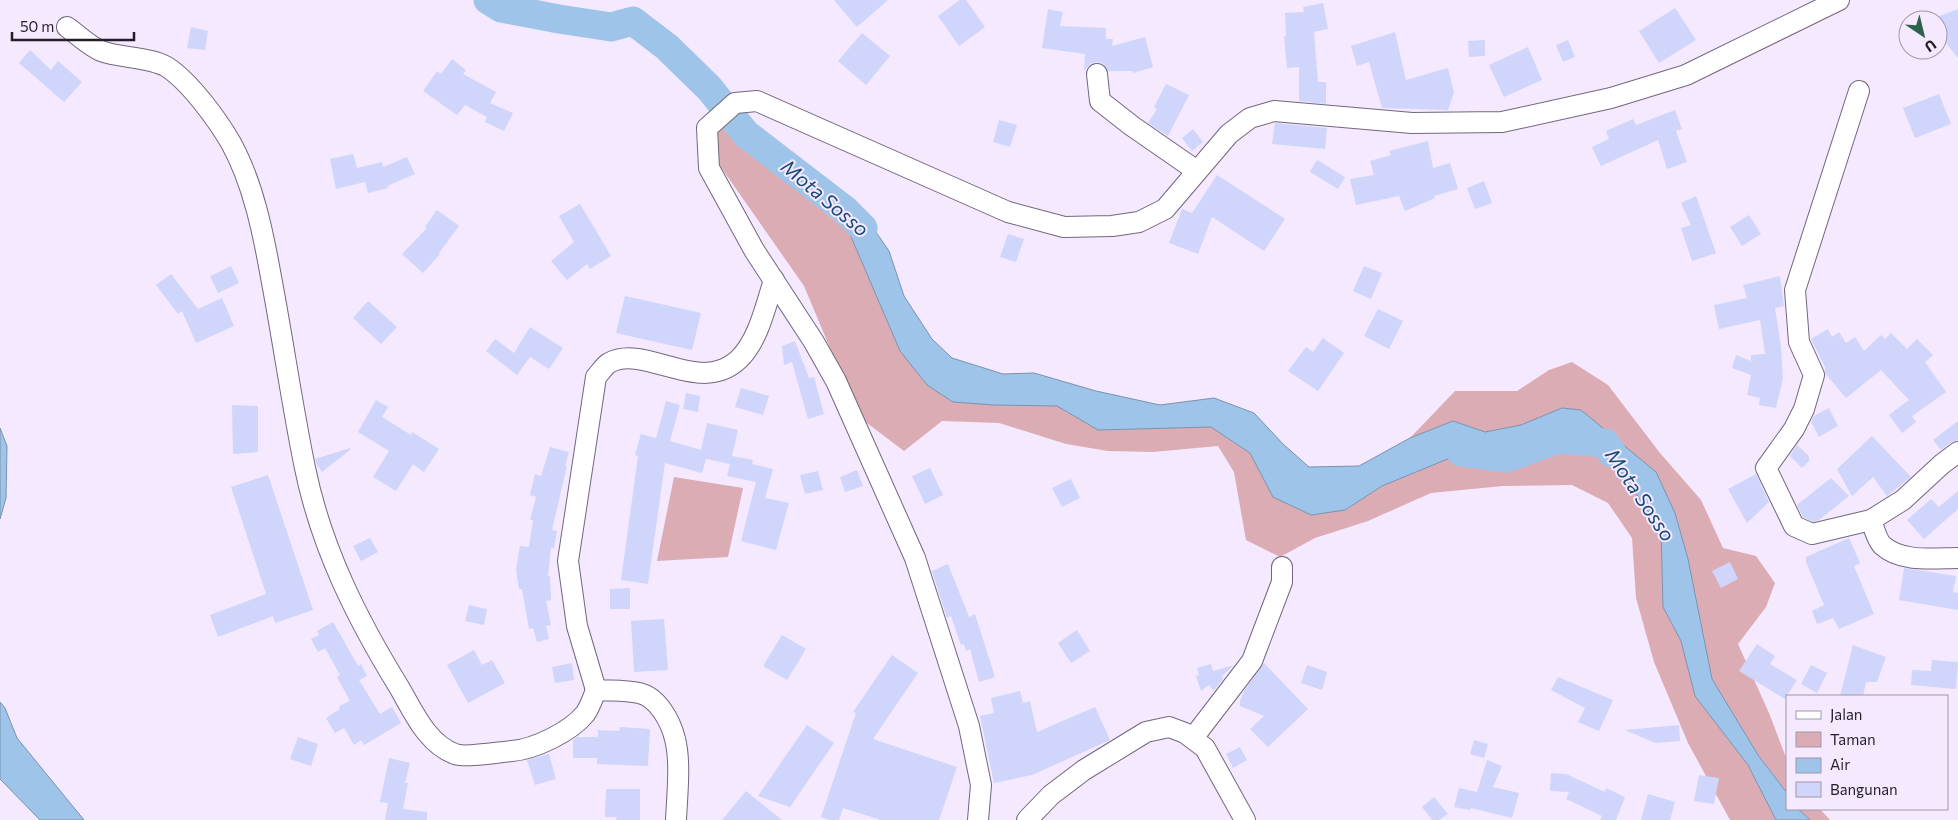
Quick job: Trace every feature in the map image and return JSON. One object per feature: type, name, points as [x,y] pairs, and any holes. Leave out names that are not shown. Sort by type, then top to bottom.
[{"type":"street","points":[[978,820],[981,785],[969,726],[915,558],[836,381],[814,342],[754,250],[709,168],[707,128],[735,103],[757,100],[1008,212],[1064,227],[1112,226],[1139,222],[1164,208],[1229,134],[1250,118],[1274,111],[1412,123],[1502,122],[1611,98],[1686,75],[1838,0]]},
{"type":"street","points":[[67,27],[100,51],[165,66],[196,95],[230,142],[247,178],[265,244],[305,469],[322,535],[343,587],[386,666],[427,733],[444,748],[457,755],[518,750],[543,743],[571,726],[586,713],[596,690],[577,626],[568,560],[596,377],[608,364],[628,358],[704,374],[722,371],[739,360],[755,335],[774,280]]},
{"type":"street","points":[[1098,74],[1100,101],[1132,126],[1197,171]]},
{"type":"street","points":[[1859,91],[1795,290],[1800,342],[1814,375],[1804,409],[1794,429],[1766,468],[1794,526],[1812,534],[1871,520],[1903,500],[1958,452]]},
{"type":"street","points":[[1871,520],[1881,545],[1896,554],[1921,559],[1958,558]]},
{"type":"street","points":[[1193,738],[1252,661],[1282,582],[1282,567]]},
{"type":"street","points":[[596,690],[640,693],[656,702],[667,718],[676,740],[678,776],[676,820]]},
{"type":"street","points":[[1026,820],[1051,795],[1084,770],[1146,732],[1168,728],[1185,733],[1205,748],[1245,820]]},
{"type":"green space","points":[[727,123],[772,170],[849,232],[900,351],[994,405],[1057,406],[1098,430],[1211,427],[1250,453],[1273,497],[1345,510],[1382,486],[1450,458],[1488,463],[1530,441],[1566,434],[1613,461],[1661,529],[1663,607],[1681,641],[1695,696],[1748,765],[1776,820],[1730,820],[1688,743],[1654,662],[1636,598],[1632,538],[1608,503],[1572,485],[1503,486],[1431,493],[1368,521],[1315,538],[1280,557],[1246,540],[1234,472],[1218,446],[1153,452],[1108,451],[1066,444],[999,423],[942,421],[904,451],[859,417],[804,286],[718,163],[715,136]]},
{"type":"green space","points":[[1572,362],[1608,385],[1660,453],[1701,500],[1723,548],[1756,556],[1775,583],[1766,607],[1738,644],[1769,713],[1786,757],[1786,792],[1758,755],[1712,679],[1688,559],[1675,513],[1611,437],[1581,410],[1562,408],[1521,425],[1485,432],[1453,421],[1410,438],[1455,391],[1517,391],[1549,370]]},
{"type":"green space","points":[[674,477],[743,488],[728,557],[657,561]]},
{"type":"green space","points":[[1799,810],[1821,810],[1830,820],[1810,820]]},
{"type":"water","points":[[824,182],[858,206],[889,251],[904,296],[932,339],[952,358],[1003,374],[1034,373],[1096,391],[1160,405],[1214,398],[1254,413],[1283,444],[1309,467],[1359,466],[1410,438],[1453,421],[1485,432],[1521,425],[1562,408],[1581,410],[1656,472],[1675,513],[1688,559],[1712,679],[1758,755],[1786,792],[1786,810],[1799,810],[1810,820],[1776,820],[1748,765],[1695,696],[1681,641],[1663,607],[1661,529],[1613,461],[1565,434],[1530,441],[1488,463],[1450,458],[1382,486],[1345,510],[1311,515],[1273,497],[1250,453],[1211,427],[1098,430],[1057,406],[953,402],[927,385],[900,351],[849,232]]},
{"type":"water","points":[[0,428],[7,446],[6,498],[0,519]]},
{"type":"water","points":[[0,702],[5,708],[17,738],[84,820],[40,820],[0,779]]},
{"type":"building","points":[[834,0],[888,0],[857,27]]},
{"type":"building","points":[[960,0],[966,0],[985,27],[959,46],[938,16]]},
{"type":"building","points":[[1323,3],[1328,29],[1314,32],[1318,82],[1326,82],[1326,104],[1299,101],[1299,67],[1287,68],[1284,36],[1286,36],[1285,13],[1304,12],[1303,7]]},
{"type":"building","points":[[1675,8],[1696,40],[1659,63],[1639,31]]},
{"type":"building","points":[[1048,9],[1063,12],[1060,26],[1106,28],[1106,39],[1113,39],[1112,46],[1145,37],[1153,67],[1133,73],[1132,71],[1108,71],[1102,63],[1096,62],[1090,64],[1084,71],[1085,54],[1042,48]]},
{"type":"building","points":[[1958,9],[1958,58],[1948,46],[1948,13]]},
{"type":"building","points":[[191,27],[208,31],[205,50],[187,48]]},
{"type":"building","points":[[1395,32],[1406,80],[1448,68],[1454,93],[1448,110],[1382,108],[1369,62],[1357,66],[1351,46]]},
{"type":"building","points":[[862,33],[890,56],[866,85],[838,61]]},
{"type":"building","points":[[1485,40],[1485,56],[1469,57],[1468,41]]},
{"type":"building","points":[[1568,40],[1575,57],[1563,62],[1556,45]]},
{"type":"building","points":[[1528,47],[1542,80],[1504,97],[1489,65]]},
{"type":"building","points":[[30,50],[51,70],[58,61],[82,82],[64,102],[19,63]]},
{"type":"building","points":[[452,59],[466,70],[463,74],[496,92],[490,103],[513,113],[504,131],[485,122],[487,117],[465,105],[457,115],[423,91],[437,71],[441,74]]},
{"type":"building","points":[[1166,84],[1189,95],[1168,136],[1148,123],[1157,109],[1154,107]]},
{"type":"building","points":[[1939,94],[1951,124],[1915,138],[1903,108]]},
{"type":"building","points":[[1675,110],[1682,129],[1676,131],[1687,162],[1667,169],[1658,140],[1601,166],[1592,147],[1609,139],[1606,131],[1633,119],[1636,125]]},
{"type":"building","points":[[999,120],[1017,125],[1010,147],[993,142]]},
{"type":"building","points":[[1275,123],[1327,128],[1325,149],[1272,144]]},
{"type":"building","points":[[1193,129],[1203,142],[1192,151],[1182,138]]},
{"type":"building","points":[[1428,141],[1433,168],[1450,163],[1458,189],[1434,196],[1435,198],[1405,211],[1399,196],[1356,205],[1350,179],[1374,175],[1370,161],[1391,155],[1389,151]]},
{"type":"building","points":[[353,154],[357,168],[382,162],[383,167],[407,157],[415,174],[387,186],[388,188],[368,193],[365,182],[336,189],[330,159]]},
{"type":"building","points":[[1317,160],[1345,177],[1338,189],[1310,172]]},
{"type":"building","points":[[1217,175],[1285,219],[1264,251],[1212,217],[1198,254],[1169,243],[1182,209],[1192,213]]},
{"type":"building","points":[[1484,181],[1492,203],[1475,209],[1467,188]]},
{"type":"building","points":[[1696,196],[1716,253],[1692,261],[1681,228],[1691,225],[1681,203]]},
{"type":"building","points":[[580,204],[611,256],[590,269],[587,264],[567,280],[551,261],[574,242],[559,216]]},
{"type":"building","points":[[437,210],[459,226],[440,254],[423,273],[402,254],[427,228],[425,227]]},
{"type":"building","points":[[1749,215],[1761,234],[1742,246],[1730,227]]},
{"type":"building","points":[[1008,234],[1024,239],[1016,262],[1000,257]]},
{"type":"building","points":[[231,266],[239,283],[218,293],[210,276]]},
{"type":"building","points":[[1364,266],[1382,273],[1371,299],[1353,291]]},
{"type":"building","points":[[171,274],[198,309],[222,298],[234,326],[196,343],[182,311],[178,314],[156,285]]},
{"type":"building","points":[[1780,276],[1784,306],[1775,308],[1781,346],[1783,378],[1776,408],[1759,405],[1760,398],[1747,395],[1751,375],[1732,368],[1736,355],[1751,361],[1751,355],[1765,354],[1760,320],[1719,329],[1714,305],[1747,298],[1743,285]]},
{"type":"building","points":[[625,296],[701,313],[692,350],[616,333]]},
{"type":"building","points":[[368,301],[397,327],[381,344],[353,318]]},
{"type":"building","points":[[1378,309],[1403,321],[1389,349],[1364,336]]},
{"type":"building","points":[[530,327],[563,348],[549,369],[530,357],[517,375],[486,351],[495,339],[514,353]]},
{"type":"building","points":[[1828,329],[1832,337],[1839,332],[1846,343],[1855,337],[1864,351],[1881,335],[1885,339],[1891,333],[1907,349],[1917,339],[1933,355],[1925,362],[1946,392],[1912,416],[1916,422],[1902,433],[1889,415],[1909,400],[1881,370],[1846,398],[1825,373],[1825,367],[1811,339]]},
{"type":"building","points":[[1323,338],[1344,353],[1318,391],[1288,371],[1306,347],[1313,352]]},
{"type":"building","points":[[795,341],[809,378],[814,377],[824,414],[808,419],[792,362],[784,365],[782,346]]},
{"type":"building","points":[[741,388],[769,396],[763,415],[735,407]]},
{"type":"building","points":[[686,393],[700,396],[698,412],[683,409]]},
{"type":"building","points":[[376,400],[388,407],[382,417],[411,435],[412,432],[439,449],[424,472],[413,464],[396,491],[373,477],[389,451],[358,432]]},
{"type":"building","points":[[666,401],[680,405],[670,441],[701,450],[707,423],[738,430],[732,456],[753,460],[752,464],[773,469],[765,498],[789,503],[776,550],[741,541],[756,482],[727,476],[730,464],[706,459],[702,473],[665,463],[648,584],[621,580],[638,456],[635,455],[641,434],[656,438]]},
{"type":"building","points":[[232,405],[258,406],[258,452],[233,454]]},
{"type":"building","points":[[1829,408],[1838,426],[1819,437],[1811,422],[1814,416]]},
{"type":"building","points":[[1958,421],[1958,440],[1951,442],[1941,450],[1933,440]]},
{"type":"building","points":[[1872,436],[1911,477],[1887,496],[1873,477],[1852,496],[1837,469]]},
{"type":"building","points":[[1797,445],[1809,456],[1809,461],[1802,468],[1790,456]]},
{"type":"building","points":[[550,447],[569,452],[552,530],[557,531],[554,548],[551,548],[548,576],[550,576],[551,600],[546,601],[551,625],[546,626],[549,639],[537,642],[533,628],[529,629],[522,589],[519,589],[516,570],[520,546],[529,547],[533,520],[530,520],[536,497],[530,495],[535,474],[541,476]]},
{"type":"building","points":[[350,448],[322,472],[317,465],[315,459]]},
{"type":"building","points":[[930,468],[943,495],[925,504],[912,476]]},
{"type":"building","points":[[857,470],[863,486],[845,492],[840,477]]},
{"type":"building","points":[[818,471],[823,490],[805,494],[800,475]]},
{"type":"building","points":[[1756,474],[1769,502],[1747,523],[1728,489]]},
{"type":"building","points":[[268,475],[313,610],[275,623],[273,616],[218,637],[210,615],[266,594],[231,487]]},
{"type":"building","points":[[1831,478],[1849,496],[1819,520],[1813,522],[1803,517],[1797,505]]},
{"type":"building","points":[[1071,479],[1080,498],[1062,507],[1052,488]]},
{"type":"building","points":[[1958,491],[1958,509],[1924,539],[1907,520],[1931,499],[1939,507]]},
{"type":"building","points":[[370,538],[378,552],[361,561],[353,546]]},
{"type":"building","points":[[1849,538],[1860,563],[1854,566],[1874,614],[1839,629],[1833,618],[1817,624],[1812,611],[1824,605],[1806,562],[1806,557]]},
{"type":"building","points":[[1730,562],[1738,579],[1721,588],[1712,571]]},
{"type":"building","points":[[948,564],[969,617],[975,614],[995,677],[979,682],[970,649],[966,651],[964,644],[961,645],[951,616],[947,618],[932,571]]},
{"type":"building","points":[[1904,568],[1956,576],[1953,592],[1958,593],[1958,610],[1899,600]]},
{"type":"building","points":[[630,588],[630,609],[610,609],[610,589]]},
{"type":"building","points":[[469,605],[487,609],[484,625],[465,621]]},
{"type":"building","points":[[664,619],[668,670],[634,672],[631,621]]},
{"type":"building","points":[[333,622],[358,666],[361,664],[367,676],[359,680],[380,714],[392,707],[401,723],[364,745],[361,740],[354,745],[344,728],[335,733],[326,718],[340,709],[339,706],[350,701],[337,677],[340,675],[325,648],[318,652],[311,639],[319,635],[317,631]]},
{"type":"building","points":[[1077,630],[1090,651],[1071,663],[1058,643]]},
{"type":"building","points":[[782,635],[806,649],[787,680],[763,666]]},
{"type":"building","points":[[1757,644],[1775,656],[1770,664],[1797,680],[1785,699],[1739,671]]},
{"type":"building","points":[[1853,645],[1886,657],[1877,682],[1866,682],[1863,695],[1840,695]]},
{"type":"building","points":[[474,650],[482,665],[492,660],[505,683],[468,703],[447,665]]},
{"type":"building","points":[[892,655],[918,673],[873,739],[957,767],[939,820],[881,820],[843,808],[839,820],[829,820],[821,817],[856,713],[853,712]]},
{"type":"building","points":[[1932,660],[1958,662],[1956,689],[1911,685],[1912,670],[1931,671]]},
{"type":"building","points":[[572,663],[574,680],[555,683],[552,667]]},
{"type":"building","points":[[1264,663],[1308,709],[1268,747],[1250,729],[1264,716],[1240,706],[1244,691]]},
{"type":"building","points":[[1211,664],[1213,671],[1234,665],[1222,676],[1223,679],[1215,689],[1213,690],[1209,685],[1201,691],[1196,676],[1199,675],[1197,668]]},
{"type":"building","points":[[1307,665],[1327,672],[1322,690],[1301,683]]},
{"type":"building","points":[[1811,665],[1827,673],[1817,693],[1801,684]]},
{"type":"building","points":[[1558,677],[1613,700],[1599,731],[1578,722],[1585,708],[1551,690]]},
{"type":"building","points":[[1020,691],[1023,703],[1030,701],[1037,732],[1095,707],[1110,740],[1032,775],[994,783],[980,716],[994,713],[991,698]]},
{"type":"building","points":[[807,725],[834,743],[790,807],[758,796]]},
{"type":"building","points":[[1679,725],[1680,741],[1655,743],[1625,730]]},
{"type":"building","points":[[620,727],[650,729],[648,766],[597,764],[597,758],[573,758],[573,740],[577,737],[598,737],[598,730],[619,731]]},
{"type":"building","points":[[298,737],[318,744],[311,766],[290,759]]},
{"type":"building","points":[[1474,740],[1488,744],[1484,758],[1470,754]]},
{"type":"building","points":[[1240,747],[1247,760],[1233,768],[1226,754]]},
{"type":"building","points":[[549,754],[556,779],[535,785],[527,760]]},
{"type":"building","points":[[389,758],[410,763],[405,783],[408,783],[403,809],[427,812],[427,820],[385,820],[388,803],[380,802]]},
{"type":"building","points":[[1487,760],[1502,766],[1493,787],[1519,793],[1512,818],[1471,808],[1470,810],[1454,807],[1459,788],[1477,792]]},
{"type":"building","points":[[1551,773],[1566,774],[1605,792],[1606,788],[1625,797],[1616,820],[1600,820],[1602,816],[1566,799],[1569,792],[1550,791]]},
{"type":"building","points":[[1699,775],[1719,778],[1714,804],[1694,801]]},
{"type":"building","points":[[606,789],[640,789],[640,820],[616,820],[617,817],[605,817]]},
{"type":"building","points":[[746,791],[762,804],[782,820],[722,820]]},
{"type":"building","points":[[1648,794],[1675,802],[1670,820],[1641,820]]},
{"type":"building","points":[[1434,797],[1448,814],[1439,820],[1432,820],[1422,807]]},
{"type":"waterway","name":"Mota Sosso","points":[[488,0],[501,8],[611,27],[633,21],[667,47],[709,88],[746,134],[845,210],[863,228]]},
{"type":"waterway","name":"Mota Sosso","points":[[1461,452],[1507,458],[1558,439],[1605,443],[1612,453]]}]
